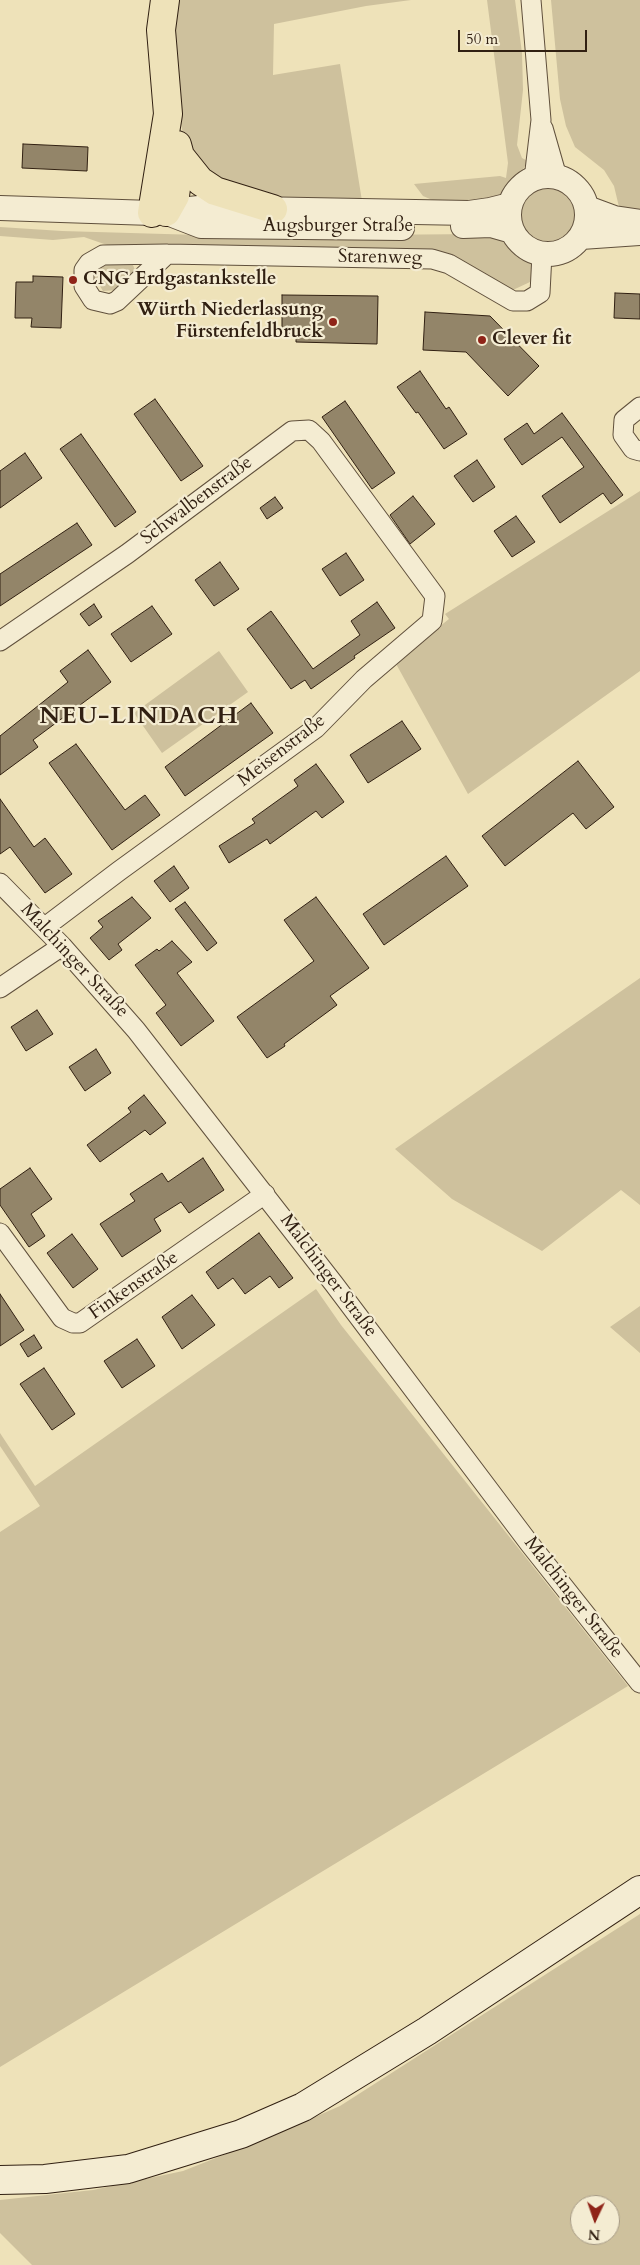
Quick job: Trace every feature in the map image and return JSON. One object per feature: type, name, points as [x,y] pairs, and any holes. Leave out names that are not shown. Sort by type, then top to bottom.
[{"type":"highway","points":[[144,0],[161,30]]},
{"type":"highway","points":[[159,212],[168,114],[161,30],[165,0]]},
{"type":"highway","points":[[168,114],[180,156],[200,181],[215,191],[273,209]]},
{"type":"highway","points":[[159,212],[175,196],[180,156]]},
{"type":"main road","points":[[0,2180],[45,2179],[128,2169],[241,2134],[303,2107],[419,2036],[640,1890]]},
{"type":"street","points":[[531,0],[545,178]]},
{"type":"street","points":[[545,178],[565,180],[580,191],[587,208],[588,218],[581,237],[575,244],[560,253],[542,254],[524,246],[512,231],[509,214],[510,205],[519,190],[545,178]]},
{"type":"street","name":"Augsburger Straße","points":[[0,208],[159,212],[199,208],[469,213],[510,205]]},
{"type":"street","points":[[587,208],[614,218],[640,222]]},
{"type":"street","name":"Augsburger Straße","points":[[159,212],[201,226],[362,229],[491,226],[512,231]]},
{"type":"street","points":[[581,237],[640,233]]},
{"type":"street","name":"Starenweg","points":[[167,254],[432,259],[449,264],[513,300],[527,301],[540,293],[542,254]]},
{"type":"street","points":[[640,407],[624,420],[623,435],[633,449],[640,451]]},
{"type":"street","name":"Schwalbenstraße","points":[[0,641],[127,554],[292,430],[309,430],[322,441],[374,514]]},
{"type":"street","name":"Meisenstraße","points":[[45,927],[316,728],[364,679],[432,621],[435,596],[374,514]]},
{"type":"street","name":"Malchinger Straße","points":[[0,883],[45,927],[136,1030],[265,1194],[529,1543],[640,1683]]},
{"type":"street","points":[[0,988],[62,946]]},
{"type":"street","name":"Finkenstraße","points":[[0,1234],[62,1318],[73,1323],[80,1323],[265,1194]]},
{"type":"shaded area","points":[[173,0],[411,0],[366,6],[274,24],[273,75],[340,64],[362,201],[298,201],[237,192],[214,183],[186,151],[178,107]]},
{"type":"shaded area","points":[[487,0],[515,0],[522,53],[523,90],[517,145],[522,158],[528,161],[515,182],[502,197],[480,202],[437,202],[423,196],[414,184],[500,176],[506,178],[508,163]]},
{"type":"shaded area","points":[[551,0],[640,0],[640,209],[619,207],[614,186],[604,170],[575,147],[566,126],[560,99]]},
{"type":"shaded area","points":[[542,189],[554,189],[569,197],[577,212],[577,224],[569,239],[554,247],[542,247],[527,239],[519,224],[519,212],[527,197]]},
{"type":"shaded area","points":[[0,227],[62,231],[199,235],[224,239],[240,236],[480,234],[496,238],[509,245],[531,264],[533,274],[530,282],[515,289],[503,290],[464,266],[243,249],[107,245],[84,237],[53,240],[0,236]]},
{"type":"shaded area","points":[[109,264],[133,265],[136,273],[118,290],[103,291],[95,278],[96,272],[101,266]]},
{"type":"shaded area","points":[[640,491],[640,671],[468,794],[395,662],[449,619],[445,614]]},
{"type":"shaded area","points":[[219,651],[248,692],[162,753],[134,713]]},
{"type":"shaded area","points":[[640,978],[640,1205],[621,1190],[542,1251],[452,1199],[395,1149]]},
{"type":"shaded area","points":[[316,1289],[341,1325],[628,1686],[0,2067],[0,1532],[40,1506],[0,1446],[0,1433],[35,1486]]},
{"type":"shaded area","points":[[640,1306],[640,1353],[610,1327]]},
{"type":"shaded area","points":[[640,1914],[640,2265],[32,2265],[0,2233],[0,2200],[93,2190],[183,2171],[340,2106]]},
{"type":"building","points":[[23,144],[88,147],[87,171],[22,168]]},
{"type":"building","points":[[33,276],[63,277],[61,328],[31,327],[32,318],[15,318],[16,282],[33,282]]},
{"type":"building","points":[[615,293],[640,294],[640,319],[614,318]]},
{"type":"building","points":[[282,295],[378,296],[377,344],[296,342],[296,334],[282,333]]},
{"type":"building","points":[[425,312],[490,316],[539,366],[508,396],[466,352],[423,350]]},
{"type":"building","points":[[420,371],[446,409],[449,407],[467,434],[444,449],[418,412],[416,413],[397,387]]},
{"type":"building","points":[[155,399],[203,466],[181,481],[134,414]]},
{"type":"building","points":[[345,401],[395,473],[372,489],[322,417]]},
{"type":"building","points":[[562,413],[623,495],[611,504],[603,493],[560,523],[542,496],[584,467],[562,437],[522,465],[504,439],[527,423],[534,434]]},
{"type":"building","points":[[81,434],[136,512],[115,527],[60,449]]},
{"type":"building","points":[[25,453],[42,478],[0,508],[0,471]]},
{"type":"building","points":[[477,460],[495,487],[473,502],[454,476]]},
{"type":"building","points":[[413,496],[435,524],[410,544],[390,515]]},
{"type":"building","points":[[275,497],[283,508],[267,519],[260,508]]},
{"type":"building","points":[[516,516],[535,542],[512,557],[494,531]]},
{"type":"building","points":[[77,523],[92,545],[0,606],[0,574]]},
{"type":"building","points":[[346,553],[364,580],[340,596],[322,569]]},
{"type":"building","points":[[220,562],[239,589],[214,606],[195,580]]},
{"type":"building","points":[[377,602],[395,628],[311,689],[305,680],[291,689],[247,629],[271,611],[313,669],[360,635],[351,621]]},
{"type":"building","points":[[94,604],[102,617],[89,626],[80,614]]},
{"type":"building","points":[[152,606],[172,634],[131,662],[111,634]]},
{"type":"building","points":[[88,650],[111,682],[33,740],[38,747],[0,775],[0,736],[68,682],[60,671]]},
{"type":"building","points":[[251,703],[273,733],[185,796],[165,767]]},
{"type":"building","points":[[402,721],[421,749],[368,783],[350,755]]},
{"type":"building","points":[[76,744],[125,810],[145,795],[160,815],[112,850],[49,763]]},
{"type":"building","points":[[578,761],[614,807],[586,829],[573,813],[505,866],[482,836]]},
{"type":"building","points":[[316,764],[344,802],[322,818],[316,811],[270,844],[267,839],[229,863],[219,846],[255,823],[252,819],[298,786],[294,780]]},
{"type":"building","points":[[0,799],[34,847],[45,838],[72,874],[45,893],[10,847],[0,854]]},
{"type":"building","points":[[446,856],[468,886],[384,945],[363,914]]},
{"type":"building","points":[[174,866],[189,888],[170,902],[154,881]]},
{"type":"building","points":[[132,897],[151,918],[118,944],[122,950],[109,960],[90,938],[103,927],[98,921]]},
{"type":"building","points":[[316,897],[369,968],[330,996],[337,1005],[267,1058],[237,1017],[314,961],[284,920]]},
{"type":"building","points":[[185,902],[217,943],[207,951],[175,909]]},
{"type":"building","points":[[172,941],[192,962],[177,973],[214,1021],[181,1046],[156,1013],[166,1005],[135,965]]},
{"type":"building","points":[[37,1010],[53,1034],[26,1051],[11,1027]]},
{"type":"building","points":[[96,1049],[111,1073],[85,1091],[69,1067]]},
{"type":"building","points":[[144,1095],[166,1123],[150,1135],[145,1130],[100,1162],[87,1145],[131,1112],[128,1108]]},
{"type":"building","points":[[203,1158],[224,1190],[189,1213],[181,1202],[154,1219],[161,1231],[122,1257],[100,1224],[135,1201],[130,1194],[162,1173],[168,1182]]},
{"type":"building","points":[[30,1168],[52,1199],[31,1214],[45,1236],[29,1247],[0,1205],[0,1189]]},
{"type":"building","points":[[259,1233],[293,1278],[279,1288],[270,1276],[245,1294],[233,1278],[218,1289],[206,1272]]},
{"type":"building","points":[[72,1234],[98,1269],[73,1288],[47,1253]]},
{"type":"building","points":[[0,1294],[24,1330],[0,1346]]},
{"type":"building","points":[[192,1295],[215,1325],[182,1349],[162,1317]]},
{"type":"building","points":[[34,1335],[42,1348],[28,1357],[20,1344]]},
{"type":"building","points":[[137,1339],[155,1366],[122,1388],[104,1361]]},
{"type":"building","points":[[44,1368],[75,1414],[52,1430],[20,1384]]},
{"type":"place","name":"CNG Erdgastankstelle","points":[[73,280]]},
{"type":"place","name":"Würth Niederlassung Fürstenfeldbruck","points":[[333,322]]},
{"type":"place","name":"Clever fit","points":[[482,340]]},
{"type":"district","name":"NEU-LINDACH","points":[[139,717]]}]
